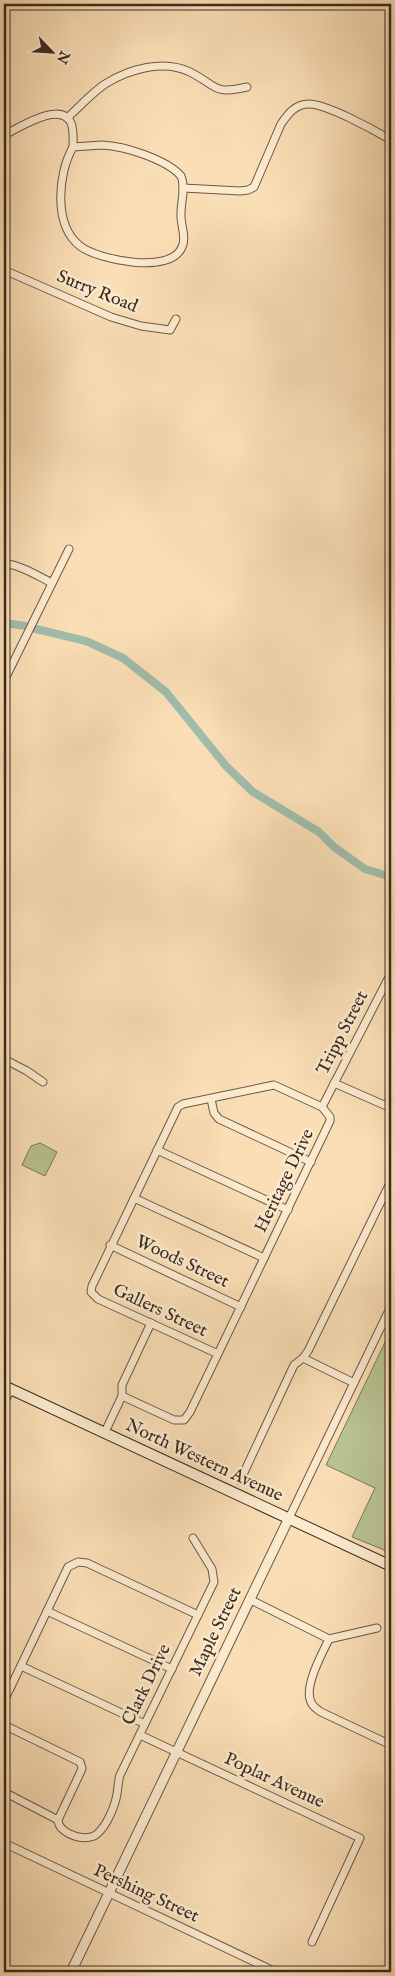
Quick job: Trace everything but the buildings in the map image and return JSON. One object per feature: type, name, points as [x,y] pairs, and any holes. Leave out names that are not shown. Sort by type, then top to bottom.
[{"type":"main road","name":"North Western Avenue","points":[[7,1387],[391,1566]]},
{"type":"street","points":[[67,118],[105,84],[138,69],[165,65],[191,72],[218,90],[229,91],[247,87]]},
{"type":"street","points":[[183,188],[240,191],[254,187],[282,124],[293,109],[301,105],[308,104],[338,113],[391,140]]},
{"type":"street","points":[[4,135],[51,114],[60,114],[67,118],[72,127],[73,147],[67,157],[60,191],[62,210],[72,238],[81,247],[93,253],[125,261],[145,263],[164,261],[176,256],[183,247],[184,241],[180,215],[183,188],[182,179],[178,172],[138,152],[117,146],[73,147]]},
{"type":"street","name":"Surry Road","points":[[4,270],[111,317],[140,326],[170,330],[176,319]]},
{"type":"street","points":[[4,681],[69,549]]},
{"type":"street","points":[[4,563],[14,564],[52,583]]},
{"type":"street","name":"Tripp Street","points":[[322,1107],[391,973]]},
{"type":"street","points":[[4,1059],[27,1071],[42,1082]]},
{"type":"street","points":[[334,1084],[391,1108]]},
{"type":"street","name":"Heritage Drive","points":[[91,1292],[93,1282],[178,1107],[183,1104],[274,1085],[322,1107],[330,1117],[330,1121],[311,1162],[190,1412],[184,1420],[174,1420],[122,1396]]},
{"type":"street","points":[[211,1098],[214,1113],[219,1119],[311,1162]]},
{"type":"street","points":[[157,1150],[288,1210]]},
{"type":"street","points":[[240,1481],[294,1365],[308,1351],[391,1181]]},
{"type":"street","points":[[134,1198],[264,1258]]},
{"type":"street","name":"Woods Street","points":[[110,1246],[241,1306]]},
{"type":"street","name":"Gallers Street","points":[[91,1292],[98,1299],[218,1354]]},
{"type":"street","name":"Maple Street","points":[[71,1972],[391,1306]]},
{"type":"street","points":[[105,1432],[122,1396],[122,1385],[151,1323]]},
{"type":"street","points":[[303,1358],[354,1384]]},
{"type":"street","points":[[4,1403],[7,1387]]},
{"type":"street","name":"Clark Drive","points":[[58,1820],[58,1825],[62,1829],[85,1839],[97,1835],[103,1827],[116,1799],[120,1775],[214,1582],[214,1573],[192,1538]]},
{"type":"street","points":[[4,1701],[68,1567],[72,1564],[82,1562],[198,1614]]},
{"type":"street","points":[[249,1599],[329,1639],[377,1628]]},
{"type":"street","points":[[47,1611],[172,1669]]},
{"type":"street","points":[[329,1639],[311,1680],[308,1693],[312,1704],[321,1712],[391,1745]]},
{"type":"street","points":[[21,1666],[145,1724]]},
{"type":"street","points":[[4,1725],[80,1762],[82,1768],[58,1820],[4,1792]]},
{"type":"street","name":"Poplar Avenue","points":[[140,1735],[360,1838],[312,1942]]},
{"type":"street","name":"Pershing Street","points":[[4,1843],[276,1972]]},
{"type":"green space","points":[[40,1143],[57,1152],[45,1176],[22,1165],[31,1146]]},
{"type":"green space","points":[[388,1336],[391,1338],[391,1557],[382,1549],[352,1537],[375,1488],[326,1465]]},
{"type":"waterway","points":[[4,623],[26,626]]},
{"type":"waterway","points":[[36,629],[86,641],[123,658],[166,692],[226,766],[253,792],[319,832],[334,847],[365,869],[391,877]]}]
